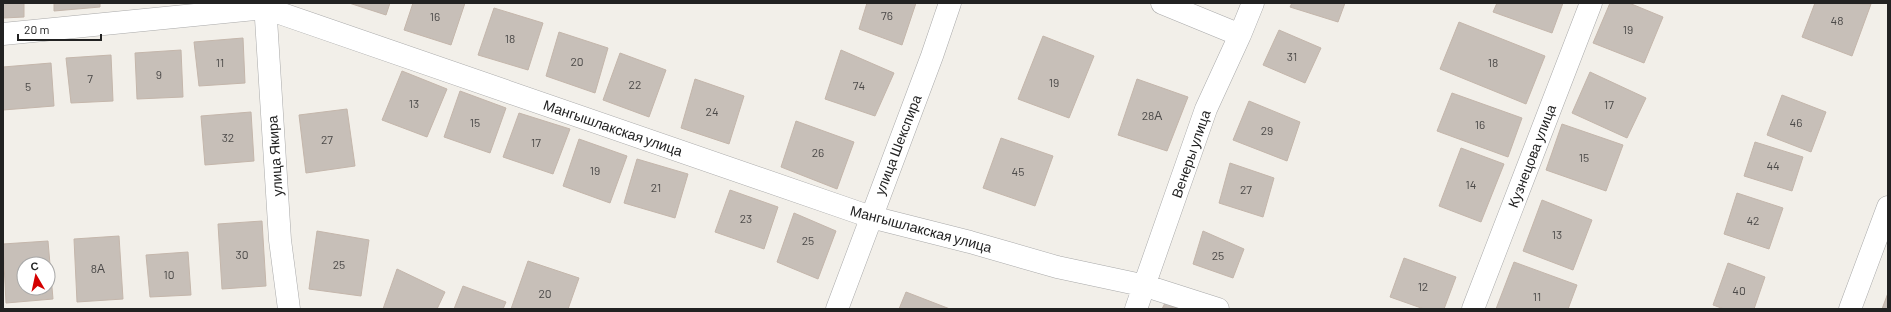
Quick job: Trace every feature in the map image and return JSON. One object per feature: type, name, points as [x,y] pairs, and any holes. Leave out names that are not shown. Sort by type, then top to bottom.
[{"type":"street","name":"улица Шекспира","points":[[837,309],[932,56],[950,3]]},
{"type":"street","points":[[1162,3],[1240,35]]},
{"type":"street","name":"Венеры улица","points":[[1136,309],[1146,286],[1206,109],[1253,3]]},
{"type":"street","name":"Кузнецова улица","points":[[1473,309],[1591,3]]},
{"type":"street","name":"Мангышлакская улица","points":[[3,34],[265,5],[871,217],[970,242],[1057,267],[1146,286],[1218,309]]},
{"type":"street","name":"улица Якира","points":[[265,5],[280,240],[289,309]]},
{"type":"street","points":[[1850,309],[1888,206]]},
{"type":"building","points":[[3,3],[24,3],[24,17],[3,18]]},
{"type":"building","points":[[54,3],[100,3],[100,7],[54,11]]},
{"type":"building","points":[[349,3],[390,3],[386,15]]},
{"type":"building","points":[[413,3],[465,3],[451,45],[404,30]]},
{"type":"building","points":[[867,3],[916,3],[902,45],[859,29]]},
{"type":"building","points":[[1292,3],[1345,3],[1338,22],[1290,7]]},
{"type":"building","points":[[1497,3],[1563,3],[1552,33],[1493,12]]},
{"type":"building","points":[[1610,3],[1629,3],[1663,17],[1644,63],[1593,43]]},
{"type":"building","points":[[1815,3],[1871,4],[1852,56],[1802,37]]},
{"type":"building","points":[[494,8],[543,23],[528,70],[478,55]]},
{"type":"building","points":[[1459,22],[1545,56],[1526,104],[1440,69]]},
{"type":"building","points":[[1279,30],[1321,48],[1305,83],[1263,65]]},
{"type":"building","points":[[559,32],[608,48],[595,93],[546,76]]},
{"type":"building","points":[[1043,36],[1094,56],[1069,118],[1018,99]]},
{"type":"building","points":[[243,38],[245,83],[199,86],[194,42]]},
{"type":"building","points":[[181,50],[183,97],[137,99],[135,53]]},
{"type":"building","points":[[841,50],[894,73],[875,116],[825,99]]},
{"type":"building","points":[[620,53],[666,70],[649,117],[603,100]]},
{"type":"building","points":[[111,55],[113,101],[71,103],[66,58]]},
{"type":"building","points":[[51,63],[54,106],[3,110],[3,67]]},
{"type":"building","points":[[402,71],[447,89],[427,137],[382,120]]},
{"type":"building","points":[[1590,72],[1646,98],[1627,138],[1572,113]]},
{"type":"building","points":[[695,79],[744,96],[729,144],[681,128]]},
{"type":"building","points":[[1137,79],[1188,97],[1167,151],[1118,135]]},
{"type":"building","points":[[460,91],[506,108],[490,153],[444,137]]},
{"type":"building","points":[[1452,93],[1522,118],[1508,157],[1437,131]]},
{"type":"building","points":[[1782,95],[1826,112],[1811,152],[1767,135]]},
{"type":"building","points":[[1249,101],[1300,122],[1287,161],[1233,140]]},
{"type":"building","points":[[347,109],[355,166],[306,173],[299,115]]},
{"type":"building","points":[[251,112],[254,161],[205,165],[201,116]]},
{"type":"building","points":[[519,113],[570,129],[553,174],[503,157]]},
{"type":"building","points":[[796,121],[854,142],[837,189],[781,167]]},
{"type":"building","points":[[1562,124],[1623,145],[1606,191],[1546,170]]},
{"type":"building","points":[[1001,138],[1053,156],[1035,206],[983,188]]},
{"type":"building","points":[[579,139],[627,156],[610,203],[563,186]]},
{"type":"building","points":[[1755,142],[1803,157],[1792,191],[1744,176]]},
{"type":"building","points":[[1461,148],[1504,164],[1481,222],[1439,206]]},
{"type":"building","points":[[637,159],[688,174],[675,218],[624,203]]},
{"type":"building","points":[[1230,163],[1274,178],[1263,217],[1219,203]]},
{"type":"building","points":[[730,190],[778,207],[764,249],[715,232]]},
{"type":"building","points":[[1737,193],[1783,208],[1769,249],[1724,234]]},
{"type":"building","points":[[1542,200],[1592,220],[1573,270],[1523,251]]},
{"type":"building","points":[[794,213],[836,231],[818,279],[777,262]]},
{"type":"building","points":[[262,221],[266,286],[222,289],[218,224]]},
{"type":"building","points":[[317,231],[369,240],[361,296],[309,289]]},
{"type":"building","points":[[1203,231],[1244,249],[1233,278],[1193,264]]},
{"type":"building","points":[[119,236],[123,299],[77,302],[74,239]]},
{"type":"building","points":[[48,241],[49,256],[16,256],[16,296],[53,296],[53,299],[6,303],[3,244]]},
{"type":"building","points":[[188,252],[191,295],[150,297],[146,255]]},
{"type":"building","points":[[1404,258],[1456,277],[1444,309],[1424,309],[1390,297]]},
{"type":"building","points":[[528,261],[579,278],[568,309],[511,309]]},
{"type":"building","points":[[1514,262],[1577,285],[1568,309],[1496,309]]},
{"type":"building","points":[[1728,263],[1765,277],[1754,309],[1724,309],[1713,305]]},
{"type":"building","points":[[397,269],[445,292],[437,309],[383,309]]},
{"type":"building","points":[[463,286],[506,302],[503,309],[454,309]]},
{"type":"building","points":[[906,292],[950,309],[899,309]]},
{"type":"building","points":[[1888,293],[1888,309],[1882,309]]},
{"type":"building","points":[[1165,303],[1180,309],[1162,309]]}]
